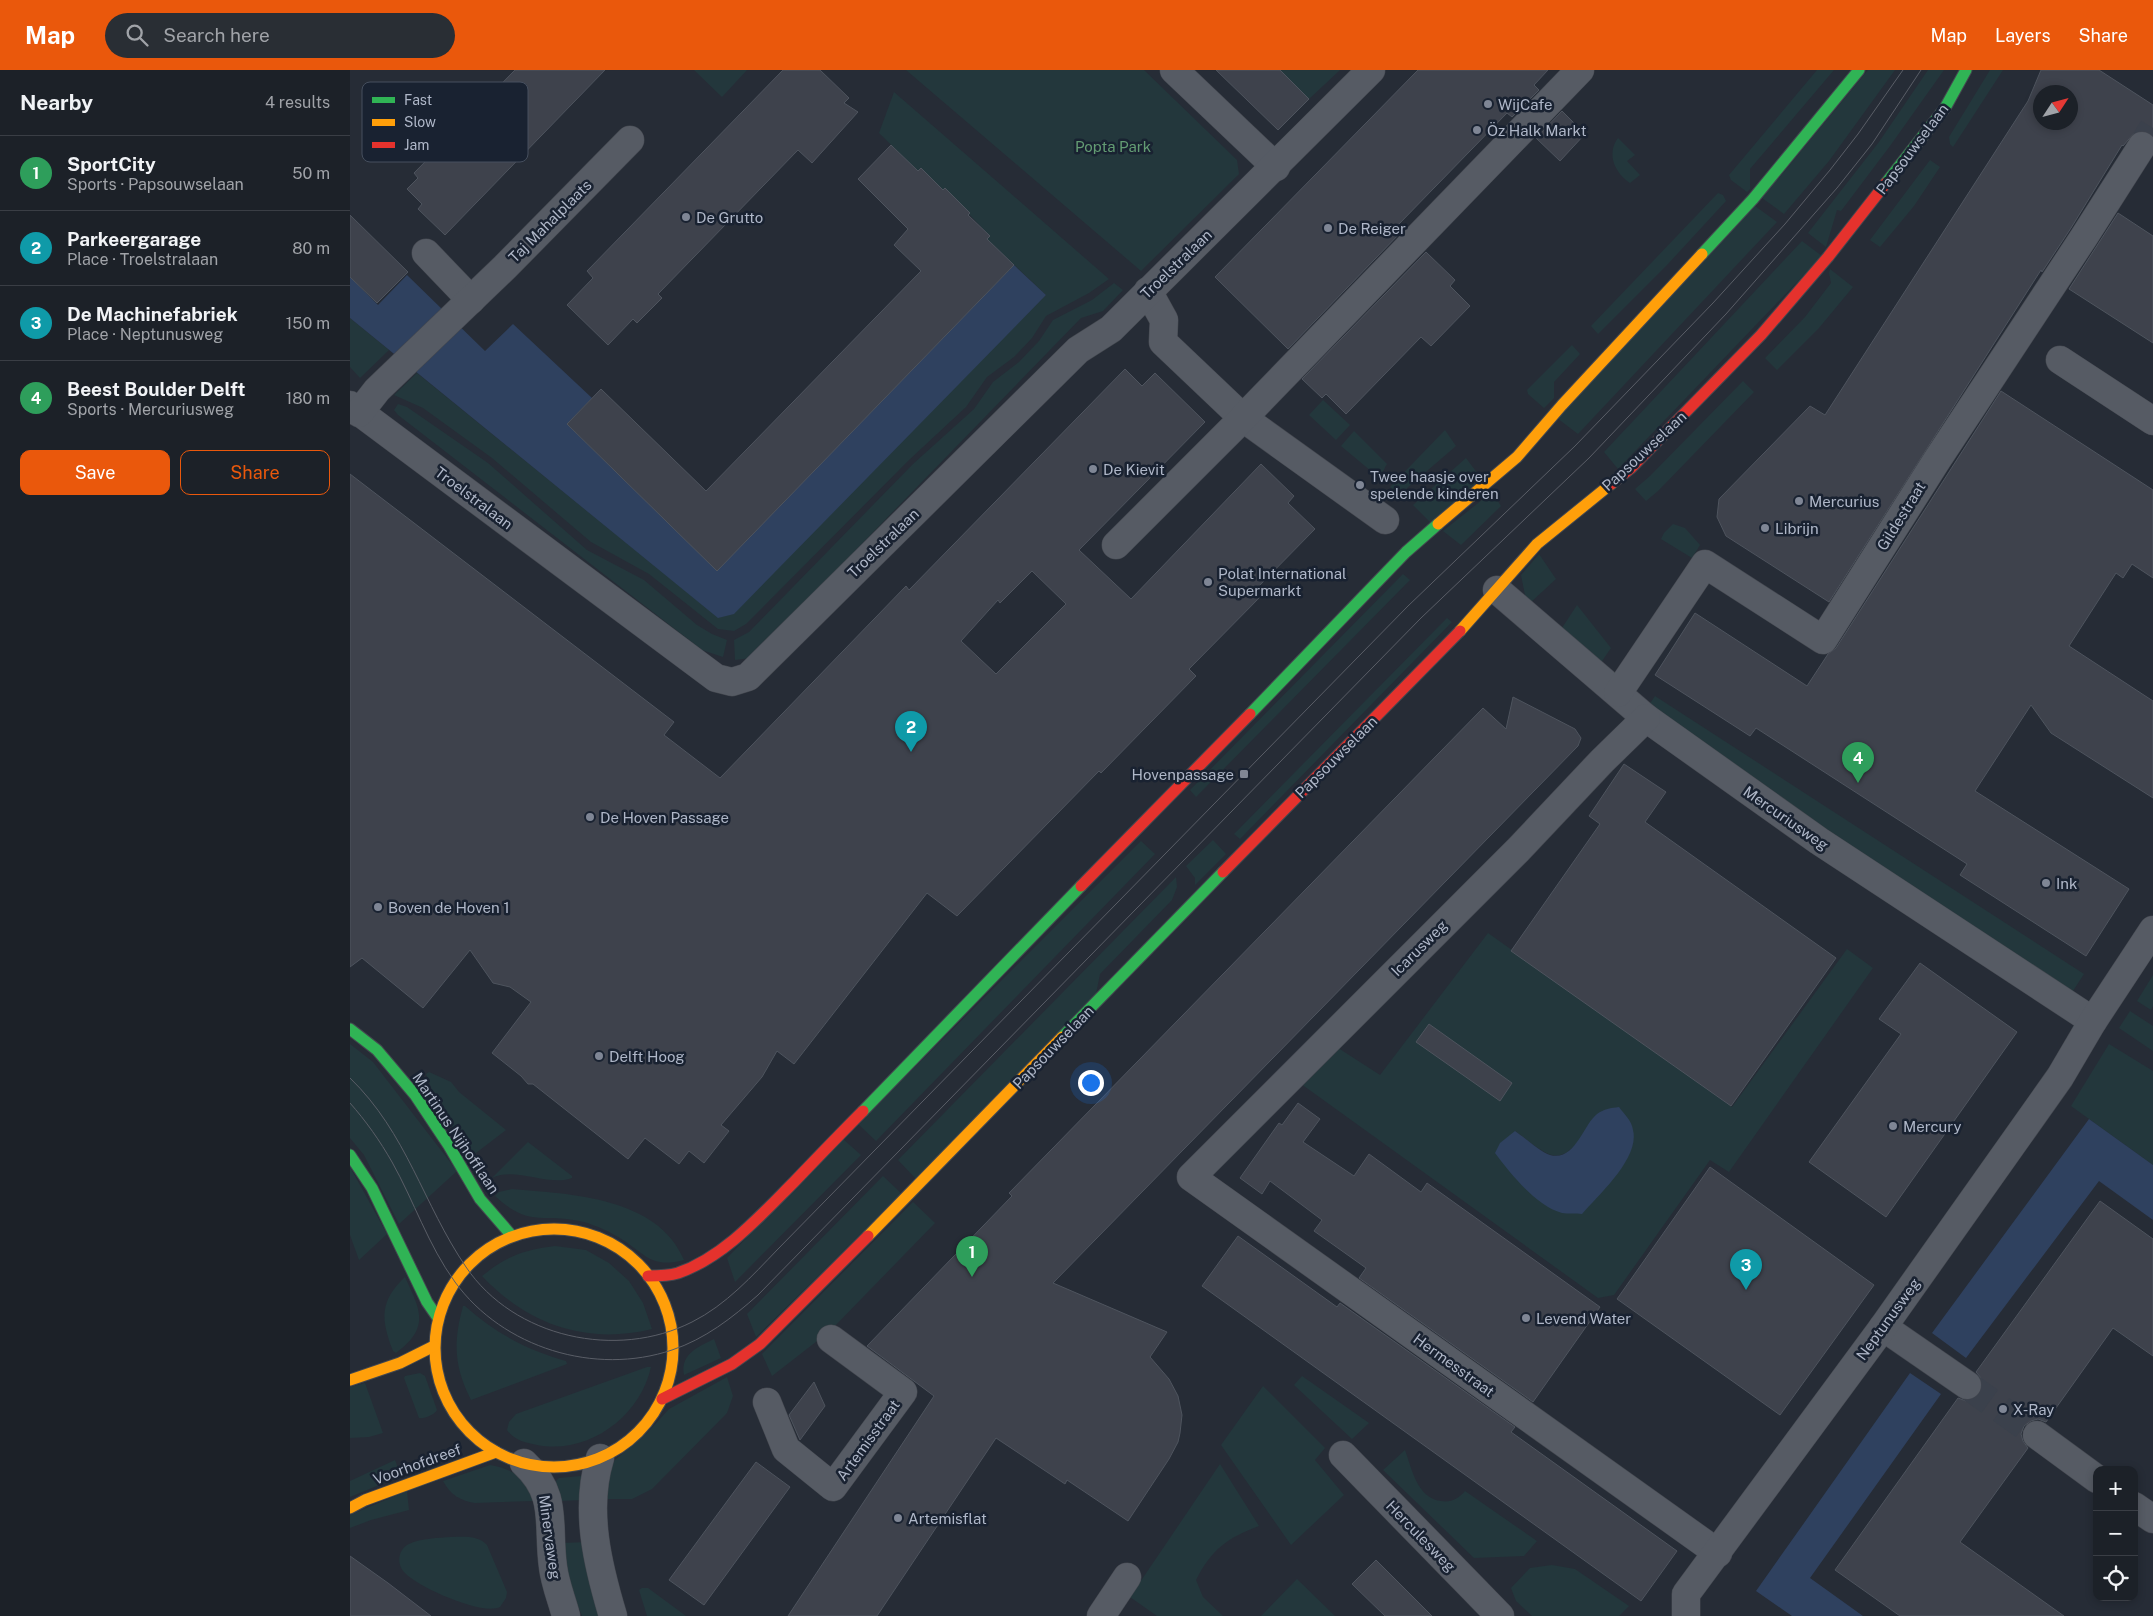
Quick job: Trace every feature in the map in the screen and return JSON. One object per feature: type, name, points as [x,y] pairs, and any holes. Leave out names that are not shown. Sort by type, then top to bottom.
[{"type":"street","points":[[1174,70],[1276,166]]},
{"type":"street","name":"Troelstralaan","points":[[355,409],[716,678],[732,682],[748,677],[1078,350],[1112,329],[1371,70]]},
{"type":"street","points":[[1116,545],[1243,418],[1580,70]]},
{"type":"street","points":[[648,1276],[664,1277],[693,1266],[728,1244],[763,1213],[1129,836],[1173,794],[1368,589],[1406,552],[1517,457],[1562,405],[1753,199],[1859,70]]},
{"type":"street","name":"Papsouwselaan","points":[[662,1399],[732,1364],[760,1344],[919,1185],[1453,638],[1537,544],[1631,468],[1761,335],[1828,257],[1945,108],[1966,70]]},
{"type":"street","name":"Taj Mahalplaats","points":[[355,409],[390,378],[464,306],[630,140]]},
{"type":"street","name":"Gildestraat","points":[[1618,693],[1705,564],[1823,640],[1937,460],[2142,146]]},
{"type":"street","points":[[426,253],[464,306]]},
{"type":"street","points":[[1148,291],[1164,320],[1163,342],[1243,418],[1385,520]]},
{"type":"street","points":[[2060,360],[2153,421]]},
{"type":"street","name":"Mercuriusweg","points":[[1497,590],[1646,718],[1819,842],[2093,1022]]},
{"type":"street","name":"Icarusweg","points":[[1191,1177],[1504,864],[1602,761],[1646,718]]},
{"type":"street","name":"Neptunusweg","points":[[1686,1616],[1686,1594],[1883,1327],[2060,1076],[2153,930]]},
{"type":"street","name":"Martinus Nijhofflaan","points":[[350,1029],[377,1050],[415,1096],[449,1146],[480,1199],[512,1236]]},
{"type":"street","points":[[350,1155],[372,1188],[427,1302],[438,1318]]},
{"type":"street","name":"Hermesstraat","points":[[1191,1177],[1718,1553]]},
{"type":"street","points":[[537,1229],[562,1229],[587,1233],[631,1257],[648,1276],[659,1293],[667,1311],[672,1331],[673,1350],[670,1374],[662,1399],[651,1418],[619,1448],[600,1458],[582,1464],[562,1467],[524,1463],[496,1452],[470,1433],[460,1421],[446,1398],[437,1373],[434,1346],[438,1318],[445,1298],[465,1266],[488,1248],[512,1236],[537,1229]]},
{"type":"street","points":[[1883,1327],[1967,1385]]},
{"type":"street","name":"Artemisstraat","points":[[767,1402],[786,1449],[833,1487],[903,1392],[831,1339]]},
{"type":"street","points":[[350,1380],[400,1364],[434,1346]]},
{"type":"street","points":[[2037,1435],[2093,1476]]},
{"type":"street","name":"Voorhofdreef","points":[[350,1508],[382,1493],[496,1452]]},
{"type":"street","name":"Herculesweg","points":[[1343,1455],[1500,1616]]},
{"type":"street","points":[[600,1458],[596,1472],[593,1509],[598,1567],[613,1616]]},
{"type":"street","name":"Minervaweg","points":[[524,1463],[538,1476],[547,1497],[550,1510],[553,1569],[566,1616]]},
{"type":"street","points":[[2138,1509],[2153,1519]]},
{"type":"street","points":[[1101,1616],[1127,1577]]},
{"type":"green space","points":[[694,70],[747,70],[722,97]]},
{"type":"green space","name":"Popta Park","points":[[906,70],[1144,70],[1237,160],[1239,174],[1141,271]]},
{"type":"green space","points":[[1280,70],[1340,70],[1309,99]]},
{"type":"green space","points":[[1817,70],[1834,70],[1750,169],[1750,189],[1747,192],[1731,180],[1729,175]]},
{"type":"green space","points":[[1868,70],[1895,70],[1829,161],[1784,214],[1762,198]]},
{"type":"green space","points":[[1928,70],[1944,70],[1841,211],[1837,210],[1826,247],[1808,233],[1879,142]]},
{"type":"green space","points":[[1990,70],[2003,70],[1953,147],[1950,144],[1949,137]]},
{"type":"green space","points":[[894,92],[1109,279],[1089,293],[1046,316],[1032,338],[1014,357],[987,377],[966,407],[909,460],[746,624],[734,631],[718,629],[649,574],[591,542],[492,458],[423,408],[394,395],[417,373],[719,618],[1046,295],[987,239],[990,236],[945,189],[943,190],[918,171],[879,133]]},
{"type":"green space","points":[[1618,138],[1635,155],[1627,161],[1640,175],[1630,183],[1616,169],[1614,163],[1613,150]]},
{"type":"green space","points":[[1930,160],[1940,167],[1914,206],[1880,247],[1870,240]]},
{"type":"green space","points":[[1718,193],[1723,195],[1726,201],[1667,265],[1598,334],[1591,326]]},
{"type":"green space","points":[[1755,206],[1777,222],[1578,434],[1557,418]]},
{"type":"green space","points":[[1802,241],[1822,256],[1618,469],[1604,452]]},
{"type":"green space","points":[[1830,269],[1853,287],[1819,328],[1777,370],[1765,358],[1805,317],[1831,283]]},
{"type":"green space","points":[[1114,283],[1123,290],[1103,311],[1081,318],[751,658],[735,660],[734,640],[749,632],[913,464],[974,409],[993,382],[1019,362],[1039,341],[1053,320],[1092,300]]},
{"type":"green space","points":[[350,318],[389,350],[360,378],[350,367]]},
{"type":"green space","points":[[1572,345],[1580,354],[1554,382],[1554,398],[1544,408],[1528,394],[1527,390]]},
{"type":"green space","points":[[1743,381],[1754,392],[1646,501],[1635,489]]},
{"type":"green space","points":[[1323,400],[1350,425],[1336,440],[1309,415]]},
{"type":"green space","points":[[398,404],[407,407],[488,463],[587,550],[644,580],[697,625],[727,640],[723,657],[702,650],[398,415],[394,410]]},
{"type":"green space","points":[[1445,430],[1456,446],[1399,495],[1390,487]]},
{"type":"green space","points":[[1354,431],[1387,464],[1382,473],[1377,476],[1341,446]]},
{"type":"green space","points":[[1466,458],[1481,478],[1431,523],[1413,505]]},
{"type":"green space","points":[[1492,492],[1501,506],[1461,545],[1443,531]]},
{"type":"green space","points":[[1673,524],[1685,528],[1700,545],[1692,558],[1661,539]]},
{"type":"green space","points":[[1539,554],[1556,579],[1530,603],[1525,595],[1521,575]]},
{"type":"green space","points":[[1403,574],[1410,580],[1196,797],[1190,790]]},
{"type":"green space","points":[[1577,605],[1611,648],[1600,664],[1560,631]]},
{"type":"green space","points":[[1447,618],[1452,622],[1240,839],[1234,834]]},
{"type":"green space","points":[[1655,696],[2084,974],[2071,994],[1841,842],[1649,705]]},
{"type":"green space","points":[[1213,840],[1226,854],[1195,885],[1195,878],[1186,866]]},
{"type":"green space","points":[[1141,841],[1155,854],[876,1141],[858,1124]]},
{"type":"green space","points":[[1176,877],[1177,887],[1172,900],[1100,974],[1096,994],[916,1179],[898,1160]]},
{"type":"green space","points":[[1488,933],[1732,1107],[1847,949],[1873,968],[1729,1172],[1710,1160],[1614,1295],[1598,1298],[1297,1081],[1332,1044],[1380,1075]],"holes":[[[1596,1115],[1544,1203],[1515,1131],[1543,1151],[1552,1155],[1559,1155],[1566,1153],[1578,1142]]]},
{"type":"green space","points":[[2153,975],[2153,1006],[2151,1010],[2137,1001]]},
{"type":"green space","points":[[2130,1011],[2153,1026],[2153,1051],[2119,1028]]},
{"type":"green space","points":[[350,1044],[373,1062],[457,1171],[399,1224],[364,1155],[350,1138]]},
{"type":"green space","points":[[2109,1044],[2153,1071],[2153,1165],[2071,1106]]},
{"type":"green space","points":[[429,1072],[451,1082],[459,1092],[506,1130],[472,1156],[437,1104],[426,1074]]},
{"type":"green space","points":[[843,1139],[861,1155],[735,1282],[727,1258]]},
{"type":"green space","points":[[528,1142],[572,1176],[572,1178],[553,1180],[511,1174],[492,1178]]},
{"type":"green space","points":[[350,1167],[387,1234],[359,1260],[350,1235]]},
{"type":"green space","points":[[883,1176],[902,1194],[756,1337],[747,1314]]},
{"type":"green space","points":[[512,1189],[585,1197],[633,1211],[654,1223],[672,1239],[684,1260],[664,1262],[650,1259],[614,1234],[584,1222],[570,1219],[538,1218],[518,1213],[495,1196],[499,1192]]},
{"type":"green space","points":[[913,1202],[935,1223],[830,1331],[772,1376],[762,1354]]},
{"type":"green space","points":[[555,1246],[586,1250],[609,1263],[629,1281],[643,1303],[652,1329],[604,1334],[560,1327],[539,1319],[519,1307],[482,1276],[499,1263],[516,1255]]},
{"type":"green space","points":[[405,1277],[415,1299],[419,1318],[414,1335],[396,1353],[393,1351],[386,1329],[385,1311],[390,1295]]},
{"type":"green space","points":[[463,1306],[512,1340],[538,1352],[566,1361],[567,1364],[471,1400],[461,1376],[457,1354],[458,1332]]},
{"type":"green space","points":[[714,1339],[721,1358],[684,1375],[683,1368],[688,1356],[696,1348]]},
{"type":"green space","points":[[651,1367],[645,1385],[636,1402],[624,1416],[593,1438],[575,1444],[556,1447],[524,1442],[517,1439],[507,1430],[509,1422],[516,1414]]},
{"type":"green space","points":[[420,1373],[425,1376],[437,1410],[431,1415],[419,1418],[404,1378],[405,1376]]},
{"type":"green space","points":[[1302,1376],[1369,1423],[1352,1439],[1294,1385]]},
{"type":"green space","points":[[727,1377],[733,1396],[727,1413],[652,1489],[632,1499],[601,1499],[605,1473],[615,1460],[648,1432],[669,1409]]},
{"type":"green space","points":[[365,1383],[383,1433],[369,1437],[350,1438],[350,1387]]},
{"type":"green space","points":[[1263,1386],[1325,1448],[1315,1460],[1344,1495],[1291,1545],[1221,1445]]},
{"type":"green space","points":[[1405,1450],[1413,1474],[1421,1489],[1433,1499],[1451,1501],[1465,1491],[1537,1541],[1524,1556],[1474,1558],[1383,1470]]},
{"type":"green space","points":[[395,1460],[401,1476],[350,1497],[350,1481]]},
{"type":"green space","points":[[1220,1464],[1259,1526],[1229,1540],[1215,1552],[1196,1580],[1203,1597],[1223,1616],[1157,1616],[1130,1597]]},
{"type":"green space","points":[[490,1465],[505,1469],[519,1476],[528,1487],[533,1501],[470,1502],[456,1496],[443,1481]]},
{"type":"green space","points":[[583,1477],[583,1500],[559,1501],[556,1481],[559,1478]]},
{"type":"green space","points":[[407,1491],[409,1510],[371,1520],[350,1528],[350,1515]]},
{"type":"green space","points":[[451,1537],[475,1538],[487,1545],[507,1592],[506,1598],[500,1607],[491,1609],[451,1599],[412,1579],[402,1569],[399,1557],[405,1546],[419,1541]]},
{"type":"green space","points":[[587,1542],[603,1616],[582,1616],[570,1586],[562,1543]]},
{"type":"green space","points":[[1552,1565],[1575,1569],[1629,1606],[1619,1616],[1532,1616],[1516,1601],[1511,1588],[1530,1568]]},
{"type":"green space","points":[[1297,1579],[1335,1616],[1261,1616]]},
{"type":"green space","points":[[648,1588],[686,1616],[647,1616],[639,1590]]},
{"type":"water","points":[[1014,265],[1046,295],[734,614],[718,618],[350,318],[350,277],[378,305],[407,275],[485,351],[513,324],[592,398],[567,424],[717,570]]},
{"type":"water","points":[[1619,1107],[1632,1127],[1634,1141],[1624,1164],[1582,1214],[1562,1213],[1543,1204],[1525,1188],[1495,1153],[1500,1143],[1515,1131],[1537,1148],[1550,1155],[1559,1156],[1572,1148],[1597,1114],[1610,1108]]},
{"type":"water","points":[[2089,1119],[2153,1165],[2153,1220],[2099,1181],[1966,1358],[1932,1333]]},
{"type":"water","points":[[1910,1373],[1941,1394],[1810,1578],[1863,1616],[1792,1616],[1756,1591]]},
{"type":"building","points":[[515,70],[605,70],[528,149],[528,82],[503,82]]},
{"type":"building","name":"De Grutto","points":[[783,70],[820,70],[849,98],[844,103],[858,112],[812,163],[798,150],[658,294],[662,298],[637,323],[633,319],[608,345],[567,305],[593,278],[587,271]]},
{"type":"building","points":[[1216,70],[1280,70],[1309,99],[1278,130]]},
{"type":"building","name":"De Reiger","points":[[1418,70],[1548,70],[1534,85],[1539,90],[1512,117],[1507,113],[1398,225],[1403,230],[1288,349],[1215,277]]},
{"type":"building","points":[[2041,70],[2099,70],[2153,105],[2153,136],[2143,130],[2135,132],[2122,145],[2071,228],[2042,272],[2041,270],[1829,602],[1726,536],[1717,517],[1719,499],[1810,406],[1825,415],[2028,101],[2033,89],[2033,130],[2078,130],[2078,85],[2035,85]]},
{"type":"building","points":[[1562,111],[1585,134],[1560,161],[1536,138]]},
{"type":"building","points":[[891,145],[918,171],[921,168],[943,190],[945,188],[970,213],[968,215],[990,236],[987,239],[1014,265],[717,571],[567,424],[601,389],[706,491],[921,271],[894,245],[908,229],[858,179]]},
{"type":"building","points":[[425,162],[516,162],[445,235],[418,209],[422,204],[407,189],[418,178],[414,173]]},
{"type":"building","points":[[2118,213],[2153,236],[2153,343],[2069,289]]},
{"type":"building","points":[[350,215],[408,272],[377,303],[350,277]]},
{"type":"building","points":[[1426,252],[1455,280],[1450,286],[1470,306],[1431,346],[1421,337],[1346,414],[1326,394],[1322,398],[1302,379]]},
{"type":"building","points":[[1125,369],[1142,386],[1155,373],[1205,422],[1079,550],[1131,599],[1261,464],[1294,496],[1288,503],[1315,529],[1258,587],[1264,593],[1189,669],[1196,676],[1101,773],[1099,771],[957,916],[927,893],[794,1064],[777,1051],[762,1077],[721,1125],[729,1131],[704,1163],[689,1151],[679,1164],[645,1138],[628,1159],[533,1084],[528,1084],[492,1053],[531,1002],[510,987],[493,983],[470,950],[423,1008],[362,958],[350,967],[350,474],[674,722],[664,735],[720,778],[906,586],[909,590]],"holes":[[[1032,571],[1066,604],[996,674],[961,641],[998,600],[1000,603]]]},
{"type":"building","points":[[2001,391],[2153,490],[2153,578],[2132,564],[2123,578],[2116,573],[2069,646],[2153,701],[2153,798],[2051,733],[2031,705],[1975,791],[2129,889],[2086,956],[1960,875],[1967,864],[1756,728],[1750,736],[1655,675],[1695,613],[1807,686],[1828,654],[1836,648]]},
{"type":"building","points":[[1513,697],[1575,729],[1581,738],[1578,746],[1053,1283],[1167,1332],[1150,1357],[1169,1379],[1178,1396],[1182,1415],[1180,1433],[1178,1442],[1169,1459],[1128,1521],[1067,1480],[1065,1484],[996,1438],[877,1616],[788,1616],[934,1396],[867,1346],[1012,1196],[1009,1193],[1483,708],[1506,729]]},
{"type":"building","points":[[1624,764],[1666,792],[1645,822],[1836,958],[1731,1106],[1511,951],[1600,824],[1589,816]]},
{"type":"building","name":"Mercury","points":[[1920,963],[2017,1032],[1886,1217],[1809,1162],[1901,1034],[1879,1019]]},
{"type":"building","points":[[1429,1024],[1512,1083],[1500,1101],[1416,1042]]},
{"type":"building","points":[[1298,1103],[1320,1119],[1303,1142],[1354,1176],[1369,1154],[1421,1192],[1427,1183],[1600,1307],[1533,1402],[1359,1278],[1366,1268],[1314,1231],[1322,1220],[1270,1181],[1262,1194],[1240,1178],[1279,1123],[1282,1125]]},
{"type":"building","points":[[1710,1167],[1874,1285],[1780,1415],[1617,1299]]},
{"type":"building","name":"X-Ray","points":[[2100,1201],[2153,1239],[2153,1356],[2113,1328],[2046,1422],[2038,1419],[2024,1426],[2021,1434],[2028,1448],[1960,1542],[2064,1616],[1900,1616],[1835,1570],[1958,1398],[1966,1401],[1974,1399],[1980,1394],[1983,1386],[1981,1378],[1976,1372]]},
{"type":"building","points":[[1238,1236],[1337,1307],[1340,1303],[1515,1427],[1511,1432],[1677,1551],[1641,1601],[1202,1286]]},
{"type":"building","points":[[814,1382],[825,1406],[800,1440],[789,1415]]},
{"type":"building","points":[[756,1462],[790,1487],[704,1605],[669,1580]]},
{"type":"building","points":[[350,1556],[388,1583],[431,1616],[350,1616]]},
{"type":"building","points":[[1376,1560],[1432,1616],[1385,1616],[1352,1584]]},
{"type":"tunnel","points":[[2142,146],[2153,128]]},
{"type":"tunnel","points":[[1967,1385],[2037,1435]]},
{"type":"tram line","points":[[350,1078],[370,1099],[386,1122],[451,1243],[466,1267],[486,1291],[511,1311],[539,1326],[569,1335],[600,1340],[632,1339],[663,1333],[692,1322],[704,1315],[727,1299],[758,1269],[1408,606],[1575,446],[1713,303],[1785,224],[1830,170],[1903,70]]},
{"type":"tram line","points":[[350,1103],[383,1146],[445,1268],[475,1305],[498,1324],[524,1339],[553,1350],[582,1357],[612,1360],[643,1357],[672,1350],[696,1340],[718,1327],[758,1295],[1421,618],[1589,458],[1726,314],[1837,188],[1872,144],[1921,70]]},
{"type":"traffic: fast","points":[[1702,254],[1753,199],[1859,70]]},
{"type":"traffic: fast","points":[[1886,183],[1945,108],[1966,70]]},
{"type":"traffic: fast","points":[[1250,714],[1406,552],[1438,524]]},
{"type":"traffic: fast","points":[[1062,1037],[1223,872]]},
{"type":"traffic: fast","points":[[863,1111],[1081,886]]},
{"type":"traffic: fast","points":[[350,1029],[377,1050],[415,1095],[449,1146],[480,1199],[512,1236]]},
{"type":"traffic: fast","points":[[350,1155],[372,1188],[427,1302],[438,1318]]},
{"type":"traffic: slow","points":[[1438,524],[1517,457],[1562,405],[1702,254]]},
{"type":"traffic: slow","points":[[1460,631],[1537,544],[1611,484]]},
{"type":"traffic: slow","points":[[868,1236],[1062,1037]]},
{"type":"traffic: slow","points":[[554,1229],[577,1231],[600,1238],[630,1256],[646,1272],[659,1292],[668,1313],[673,1348],[671,1371],[664,1394],[646,1424],[630,1440],[610,1453],[589,1462],[554,1467],[531,1465],[508,1458],[478,1440],[462,1424],[449,1404],[440,1383],[435,1348],[437,1325],[444,1302],[462,1272],[478,1256],[498,1243],[519,1234],[554,1229]]},
{"type":"traffic: slow","points":[[350,1380],[400,1363],[434,1346]]},
{"type":"traffic: slow","points":[[350,1508],[365,1500],[496,1452]]},
{"type":"traffic: jam","points":[[1611,484],[1631,468],[1761,335],[1828,257],[1886,183]]},
{"type":"traffic: jam","points":[[1223,872],[1460,631]]},
{"type":"traffic: jam","points":[[1081,886],[1250,714]]},
{"type":"traffic: jam","points":[[648,1276],[678,1273],[695,1266],[726,1246],[768,1208],[863,1111]]},
{"type":"traffic: jam","points":[[662,1399],[732,1364],[760,1344],[868,1236]]},
{"type":"place","name":"WijCafe","points":[[1488,104]]},
{"type":"place","name":"Öz Halk Markt","points":[[1477,130]]},
{"type":"place","name":"De Grutto","points":[[686,217]]},
{"type":"place","name":"De Reiger","points":[[1328,228]]},
{"type":"place","name":"De Kievit","points":[[1093,469]]},
{"type":"place","name":"Twee haasje over spelende kinderen","points":[[1360,485]]},
{"type":"place","name":"Mercurius","points":[[1799,501]]},
{"type":"place","name":"Librijn","points":[[1765,528]]},
{"type":"place","name":"Polat International Supermarkt","points":[[1208,582]]},
{"type":"place","name":"Parkeergarage","points":[[911,752]]},
{"type":"place","name":"Hovenpassage","points":[[1244,774]]},
{"type":"place","name":"Beest Boulder Delft","points":[[1858,783]]},
{"type":"place","name":"De Hoven Passage","points":[[590,817]]},
{"type":"place","name":"Ink","points":[[2046,883]]},
{"type":"place","name":"Boven de Hoven 1","points":[[378,907]]},
{"type":"place","name":"Delft Hoog","points":[[599,1056]]},
{"type":"place","name":"Mercury","points":[[1893,1126]]},
{"type":"place","name":"SportCity","points":[[972,1277]]},
{"type":"place","name":"De Machinefabriek","points":[[1746,1290]]},
{"type":"place","name":"Levend Water","points":[[1526,1318]]},
{"type":"place","name":"X-Ray","points":[[2003,1409]]},
{"type":"place","name":"Artemisflat","points":[[898,1518]]}]
